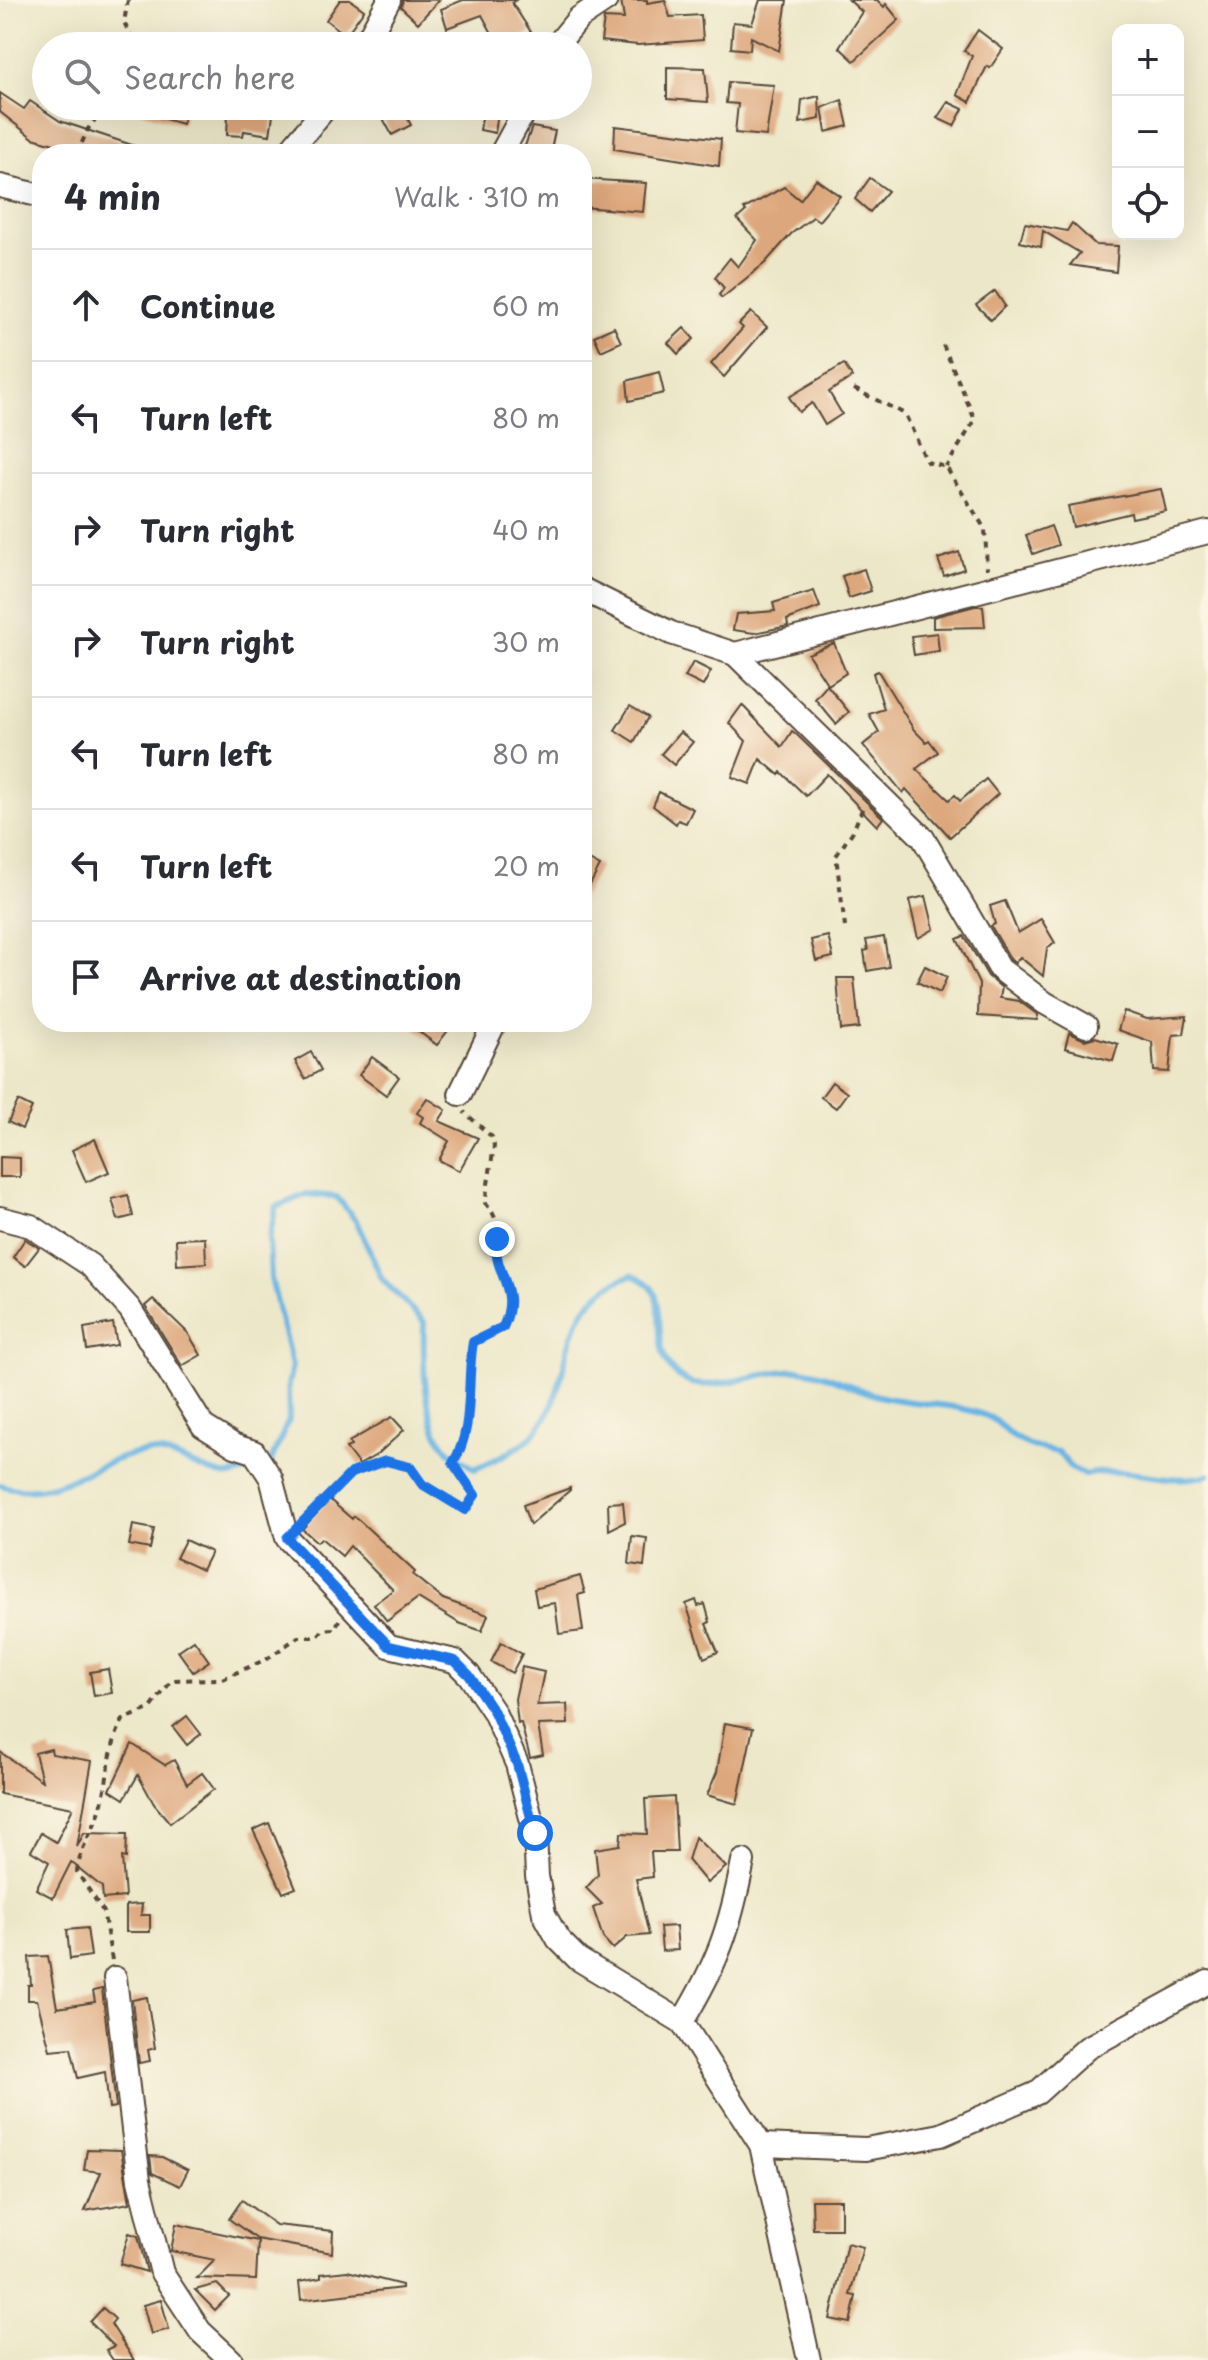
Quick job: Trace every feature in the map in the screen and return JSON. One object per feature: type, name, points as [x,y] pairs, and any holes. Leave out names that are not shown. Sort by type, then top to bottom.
[{"type":"street","points":[[372,32],[389,0]]},
{"type":"street","points":[[568,32],[579,18],[606,0]]},
{"type":"street","points":[[295,144],[315,120]]},
{"type":"street","points":[[506,144],[519,120]]},
{"type":"street","points":[[0,186],[32,194]]},
{"type":"street","points":[[735,654],[1208,532]]},
{"type":"street","points":[[592,594],[671,633],[735,654],[923,838],[1000,969],[1045,1003],[1086,1026]]},
{"type":"street","points":[[460,1094],[490,1032]]},
{"type":"street","points":[[0,1218],[31,1226],[90,1265],[130,1309],[203,1426],[235,1446],[254,1452],[271,1478],[287,1538],[389,1646],[455,1661],[469,1675],[494,1712],[517,1764],[535,1833],[537,1876],[544,1914],[558,1939],[578,1959],[682,2022],[761,2145],[809,2360]]},
{"type":"street","points":[[682,2022],[714,1965],[728,1931],[743,1861]]},
{"type":"street","points":[[115,1978],[139,2180],[162,2273],[200,2331],[231,2360]]},
{"type":"street","points":[[761,2145],[866,2149],[941,2135],[1037,2093],[1087,2048],[1208,1982]]},
{"type":"path","points":[[128,0],[124,22],[129,32]]},
{"type":"path","points":[[81,144],[95,120]]},
{"type":"path","points":[[943,345],[975,420],[946,467]]},
{"type":"path","points":[[854,389],[905,414],[927,462],[946,467],[985,529],[988,587]]},
{"type":"path","points":[[845,927],[836,856],[853,831],[871,786]]},
{"type":"path","points":[[287,1538],[351,1473],[386,1461],[410,1467],[422,1484],[465,1510],[475,1495],[453,1463],[462,1449],[466,1430],[469,1364],[473,1342],[503,1327],[510,1312],[511,1293],[495,1251],[499,1225],[485,1203],[494,1146],[492,1137],[456,1106],[460,1094]]},
{"type":"path","points":[[115,1978],[103,1911],[77,1872],[79,1853],[102,1804],[111,1747],[123,1720],[151,1708],[172,1680],[222,1679],[279,1652],[298,1637],[317,1637],[323,1630],[335,1629],[339,1615]]},
{"type":"building","points":[[340,0],[350,0],[364,10],[348,32],[342,32],[326,20]]},
{"type":"building","points":[[403,0],[439,0],[418,23],[401,7]]},
{"type":"building","points":[[463,0],[516,0],[512,3],[531,32],[491,32],[482,15],[447,28],[441,9]]},
{"type":"building","points":[[621,0],[647,0],[647,3],[665,0],[670,17],[701,15],[703,40],[638,45],[601,41],[604,18],[624,19]]},
{"type":"building","points":[[760,0],[787,0],[779,51],[751,37],[750,50],[731,48],[733,22],[752,24]]},
{"type":"building","points":[[849,0],[877,0],[884,7],[886,4],[899,20],[854,61],[839,47],[862,12]]},
{"type":"building","points":[[978,30],[1003,49],[990,68],[987,66],[970,102],[957,95],[972,56],[964,51]]},
{"type":"building","points":[[667,67],[705,68],[708,102],[667,99]]},
{"type":"building","points":[[728,82],[774,85],[766,136],[735,133],[738,104],[726,103]]},
{"type":"building","points":[[0,93],[24,109],[32,102],[32,120],[58,120],[129,144],[54,144],[33,138],[0,112]]},
{"type":"building","points":[[819,96],[820,119],[800,123],[802,100]]},
{"type":"building","points":[[842,100],[848,126],[826,132],[822,108]]},
{"type":"building","points":[[948,102],[963,109],[954,126],[937,118]]},
{"type":"building","points":[[228,120],[272,120],[270,135],[244,131],[243,136],[227,135]]},
{"type":"building","points":[[384,120],[408,120],[411,125],[392,135]]},
{"type":"building","points":[[482,120],[497,120],[495,133],[480,130]]},
{"type":"building","points":[[615,126],[721,139],[719,166],[614,149]]},
{"type":"building","points":[[532,127],[555,131],[552,144],[526,144]]},
{"type":"building","points":[[870,178],[888,191],[870,212],[855,199]]},
{"type":"building","points":[[816,179],[840,196],[819,221],[813,217],[791,234],[765,263],[722,298],[719,295],[724,288],[715,277],[730,258],[738,267],[757,240],[737,219],[746,211],[744,209],[784,187],[800,200]]},
{"type":"building","points":[[592,180],[646,183],[643,212],[592,208]]},
{"type":"building","points":[[1025,223],[1067,231],[1072,223],[1096,245],[1118,246],[1116,272],[1070,265],[1080,253],[1043,231],[1041,247],[1020,242]]},
{"type":"building","points":[[995,291],[1005,306],[991,320],[976,305]]},
{"type":"building","points":[[751,312],[767,327],[724,377],[711,364],[743,328],[739,324]]},
{"type":"building","points":[[614,327],[621,342],[601,351],[594,336]]},
{"type":"building","points":[[684,328],[694,339],[678,354],[668,343]]},
{"type":"building","points":[[844,364],[852,377],[829,392],[842,414],[825,425],[812,403],[799,412],[789,397]]},
{"type":"building","points":[[659,372],[664,393],[629,401],[627,381]]},
{"type":"building","points":[[1161,489],[1166,511],[1132,518],[1131,513],[1073,527],[1068,506]]},
{"type":"building","points":[[1051,526],[1058,545],[1033,554],[1026,535]]},
{"type":"building","points":[[959,552],[964,569],[944,576],[938,559]]},
{"type":"building","points":[[864,569],[871,591],[849,598],[842,576]]},
{"type":"building","points":[[814,591],[820,607],[787,620],[788,626],[754,633],[733,630],[736,614],[775,611],[773,603]]},
{"type":"building","points":[[983,606],[985,627],[933,628],[933,617]]},
{"type":"building","points":[[937,633],[939,651],[914,655],[911,636]]},
{"type":"building","points":[[834,643],[846,673],[828,685],[808,654]]},
{"type":"building","points":[[693,662],[711,671],[703,686],[685,677]]},
{"type":"building","points":[[878,671],[914,730],[926,742],[929,740],[938,752],[916,769],[949,800],[955,795],[960,801],[986,779],[998,794],[950,837],[906,789],[903,793],[863,745],[879,732],[869,714],[884,709],[873,673]]},
{"type":"building","points":[[827,685],[849,712],[836,724],[815,699]]},
{"type":"building","points":[[742,705],[782,747],[792,731],[796,734],[883,818],[877,826],[827,774],[806,796],[781,772],[779,775],[760,759],[750,784],[732,777],[746,741],[729,723]]},
{"type":"building","points":[[630,706],[648,717],[634,742],[615,730]]},
{"type":"building","points":[[680,732],[693,742],[674,765],[661,754]]},
{"type":"building","points":[[659,792],[693,809],[686,823],[678,820],[676,824],[653,806]]},
{"type":"building","points":[[592,862],[600,866],[592,881]]},
{"type":"building","points":[[926,896],[934,929],[918,938],[909,900]]},
{"type":"building","points":[[1005,901],[1018,933],[1041,919],[1055,943],[1047,948],[1043,976],[1020,957],[1015,963],[1011,960],[991,926],[995,924],[990,906]]},
{"type":"building","points":[[828,936],[833,957],[816,961],[811,940]]},
{"type":"building","points":[[964,936],[988,976],[1002,988],[1000,998],[1019,1001],[1038,1015],[1037,1020],[978,1016],[979,984],[957,939]]},
{"type":"building","points":[[884,937],[889,967],[867,971],[866,940]]},
{"type":"building","points":[[925,966],[947,977],[940,993],[917,982]]},
{"type":"building","points":[[837,978],[854,978],[859,1028],[841,1030]]},
{"type":"building","points":[[1124,1011],[1147,1019],[1187,1016],[1184,1034],[1173,1035],[1169,1072],[1154,1071],[1152,1042],[1118,1030]]},
{"type":"building","points":[[419,1032],[447,1032],[437,1045]]},
{"type":"building","points":[[1069,1033],[1085,1040],[1095,1037],[1118,1044],[1113,1061],[1065,1048]]},
{"type":"building","points":[[311,1052],[321,1070],[305,1079],[295,1061]]},
{"type":"building","points":[[372,1057],[399,1077],[386,1095],[359,1075]]},
{"type":"building","points":[[832,1082],[847,1093],[836,1108],[821,1097]]},
{"type":"building","points":[[427,1098],[446,1110],[439,1121],[478,1138],[459,1171],[439,1160],[449,1141],[420,1123],[423,1117],[417,1113]]},
{"type":"building","points":[[18,1101],[32,1108],[22,1129],[8,1122]]},
{"type":"building","points":[[95,1139],[109,1172],[86,1182],[72,1150]]},
{"type":"building","points":[[0,1157],[20,1158],[20,1177],[0,1177]]},
{"type":"building","points":[[128,1195],[133,1216],[118,1220],[112,1199]]},
{"type":"building","points":[[205,1238],[206,1263],[177,1265],[176,1239]]},
{"type":"building","points":[[25,1239],[39,1248],[25,1266],[13,1257]]},
{"type":"building","points":[[153,1299],[188,1333],[201,1355],[182,1366],[145,1306]]},
{"type":"building","points":[[113,1323],[117,1345],[87,1350],[84,1328]]},
{"type":"building","points":[[392,1417],[404,1430],[378,1454],[359,1465],[346,1448],[351,1446],[349,1442]]},
{"type":"building","points":[[570,1490],[530,1525],[523,1505]]},
{"type":"building","points":[[329,1499],[352,1519],[354,1516],[361,1522],[415,1572],[413,1575],[443,1599],[488,1615],[482,1631],[459,1623],[418,1598],[387,1621],[374,1604],[393,1590],[350,1546],[342,1556],[321,1538],[317,1542],[302,1529]]},
{"type":"building","points":[[623,1502],[625,1522],[609,1530],[608,1503]]},
{"type":"building","points":[[133,1525],[154,1529],[150,1549],[129,1545]]},
{"type":"building","points":[[632,1536],[647,1538],[644,1566],[629,1564]]},
{"type":"building","points":[[185,1540],[211,1552],[202,1570],[176,1558]]},
{"type":"building","points":[[580,1576],[585,1593],[578,1595],[583,1631],[559,1634],[555,1603],[537,1606],[534,1589]]},
{"type":"building","points":[[696,1600],[698,1606],[705,1604],[710,1622],[706,1624],[718,1652],[704,1658],[686,1604]]},
{"type":"building","points":[[194,1640],[209,1661],[193,1672],[178,1651]]},
{"type":"building","points":[[501,1642],[522,1654],[512,1673],[491,1662]]},
{"type":"building","points":[[522,1667],[544,1672],[537,1705],[567,1704],[568,1724],[538,1725],[543,1755],[530,1758],[521,1723],[518,1723],[515,1699]]},
{"type":"building","points":[[108,1669],[112,1693],[94,1696],[90,1672]]},
{"type":"building","points":[[187,1716],[201,1734],[187,1745],[173,1727]]},
{"type":"building","points":[[725,1723],[753,1728],[737,1804],[707,1795],[717,1772]]},
{"type":"building","points":[[132,1744],[165,1765],[174,1760],[187,1784],[202,1773],[214,1789],[170,1823],[154,1804],[138,1775],[124,1799],[110,1790]]},
{"type":"building","points":[[51,1749],[52,1754],[92,1761],[77,1847],[84,1833],[127,1834],[126,1858],[122,1857],[125,1897],[103,1899],[102,1887],[71,1862],[53,1898],[36,1889],[49,1862],[31,1851],[41,1833],[56,1842],[73,1808],[0,1794],[0,1752],[42,1781],[35,1753]]},
{"type":"building","points":[[674,1797],[677,1852],[651,1852],[653,1877],[636,1879],[649,1935],[627,1937],[613,1949],[603,1938],[593,1908],[602,1904],[586,1888],[598,1875],[595,1849],[620,1845],[621,1833],[647,1834],[645,1799]]},
{"type":"building","points":[[269,1823],[296,1888],[283,1893],[253,1830]]},
{"type":"building","points":[[695,1837],[726,1867],[707,1883],[688,1860]]},
{"type":"building","points":[[142,1904],[141,1915],[150,1915],[150,1932],[126,1932],[126,1905]]},
{"type":"building","points":[[676,1926],[678,1950],[662,1951],[660,1927]]},
{"type":"building","points":[[87,1928],[91,1956],[70,1959],[67,1930]]},
{"type":"building","points":[[48,1956],[57,2008],[95,2002],[93,1991],[102,1989],[116,2107],[109,2108],[105,2072],[78,2078],[71,2048],[50,2050],[37,2000],[28,2000],[28,1985],[31,1985],[29,1957]]},
{"type":"building","points":[[147,1997],[155,2048],[148,2050],[150,2061],[139,2063],[132,2000]]},
{"type":"building","points":[[87,2149],[121,2150],[130,2203],[85,2211],[101,2172],[84,2170]]},
{"type":"building","points":[[150,2156],[162,2157],[188,2170],[180,2186],[152,2173]]},
{"type":"building","points":[[242,2200],[276,2225],[333,2231],[332,2253],[257,2239],[229,2219]]},
{"type":"building","points":[[812,2200],[841,2200],[841,2229],[813,2229]]},
{"type":"building","points":[[176,2224],[258,2241],[256,2280],[197,2278],[215,2260],[171,2251]]},
{"type":"building","points":[[129,2233],[138,2236],[147,2272],[120,2264]]},
{"type":"building","points":[[847,2243],[863,2247],[850,2295],[856,2296],[850,2323],[830,2319]]},
{"type":"building","points":[[347,2271],[402,2285],[402,2288],[301,2300],[299,2282],[321,2278],[321,2274]]},
{"type":"building","points":[[217,2284],[229,2296],[215,2310],[195,2290]]},
{"type":"building","points":[[161,2300],[169,2329],[151,2334],[143,2305]]},
{"type":"building","points":[[103,2308],[115,2319],[111,2324],[134,2360],[113,2360],[106,2350],[114,2346],[90,2322]]},
{"type":"waterway","points":[[270,1463],[289,1420],[288,1385],[292,1366],[271,1278],[269,1239],[276,1207],[307,1194],[337,1197],[356,1221],[382,1279],[424,1322],[426,1390],[434,1425],[449,1451],[475,1469],[529,1439],[545,1419],[555,1397],[575,1327],[587,1307],[605,1289],[632,1275],[646,1283],[655,1294],[665,1359],[673,1371],[686,1381],[696,1384],[724,1383],[800,1370],[887,1398],[977,1412],[1023,1442],[1058,1452],[1071,1468],[1085,1475],[1116,1472],[1178,1479],[1208,1475]]},
{"type":"waterway","points":[[0,1485],[40,1489],[75,1478],[109,1462],[147,1452],[176,1457],[223,1475],[259,1466]]},
{"type":"route","points":[[497,1239],[495,1251],[511,1293],[510,1312],[503,1327],[473,1342],[466,1430],[462,1449],[453,1463],[475,1495],[465,1510],[422,1484],[410,1467],[386,1461],[351,1473],[287,1538],[389,1646],[455,1661],[469,1675],[494,1712],[517,1764],[535,1833]]}]
